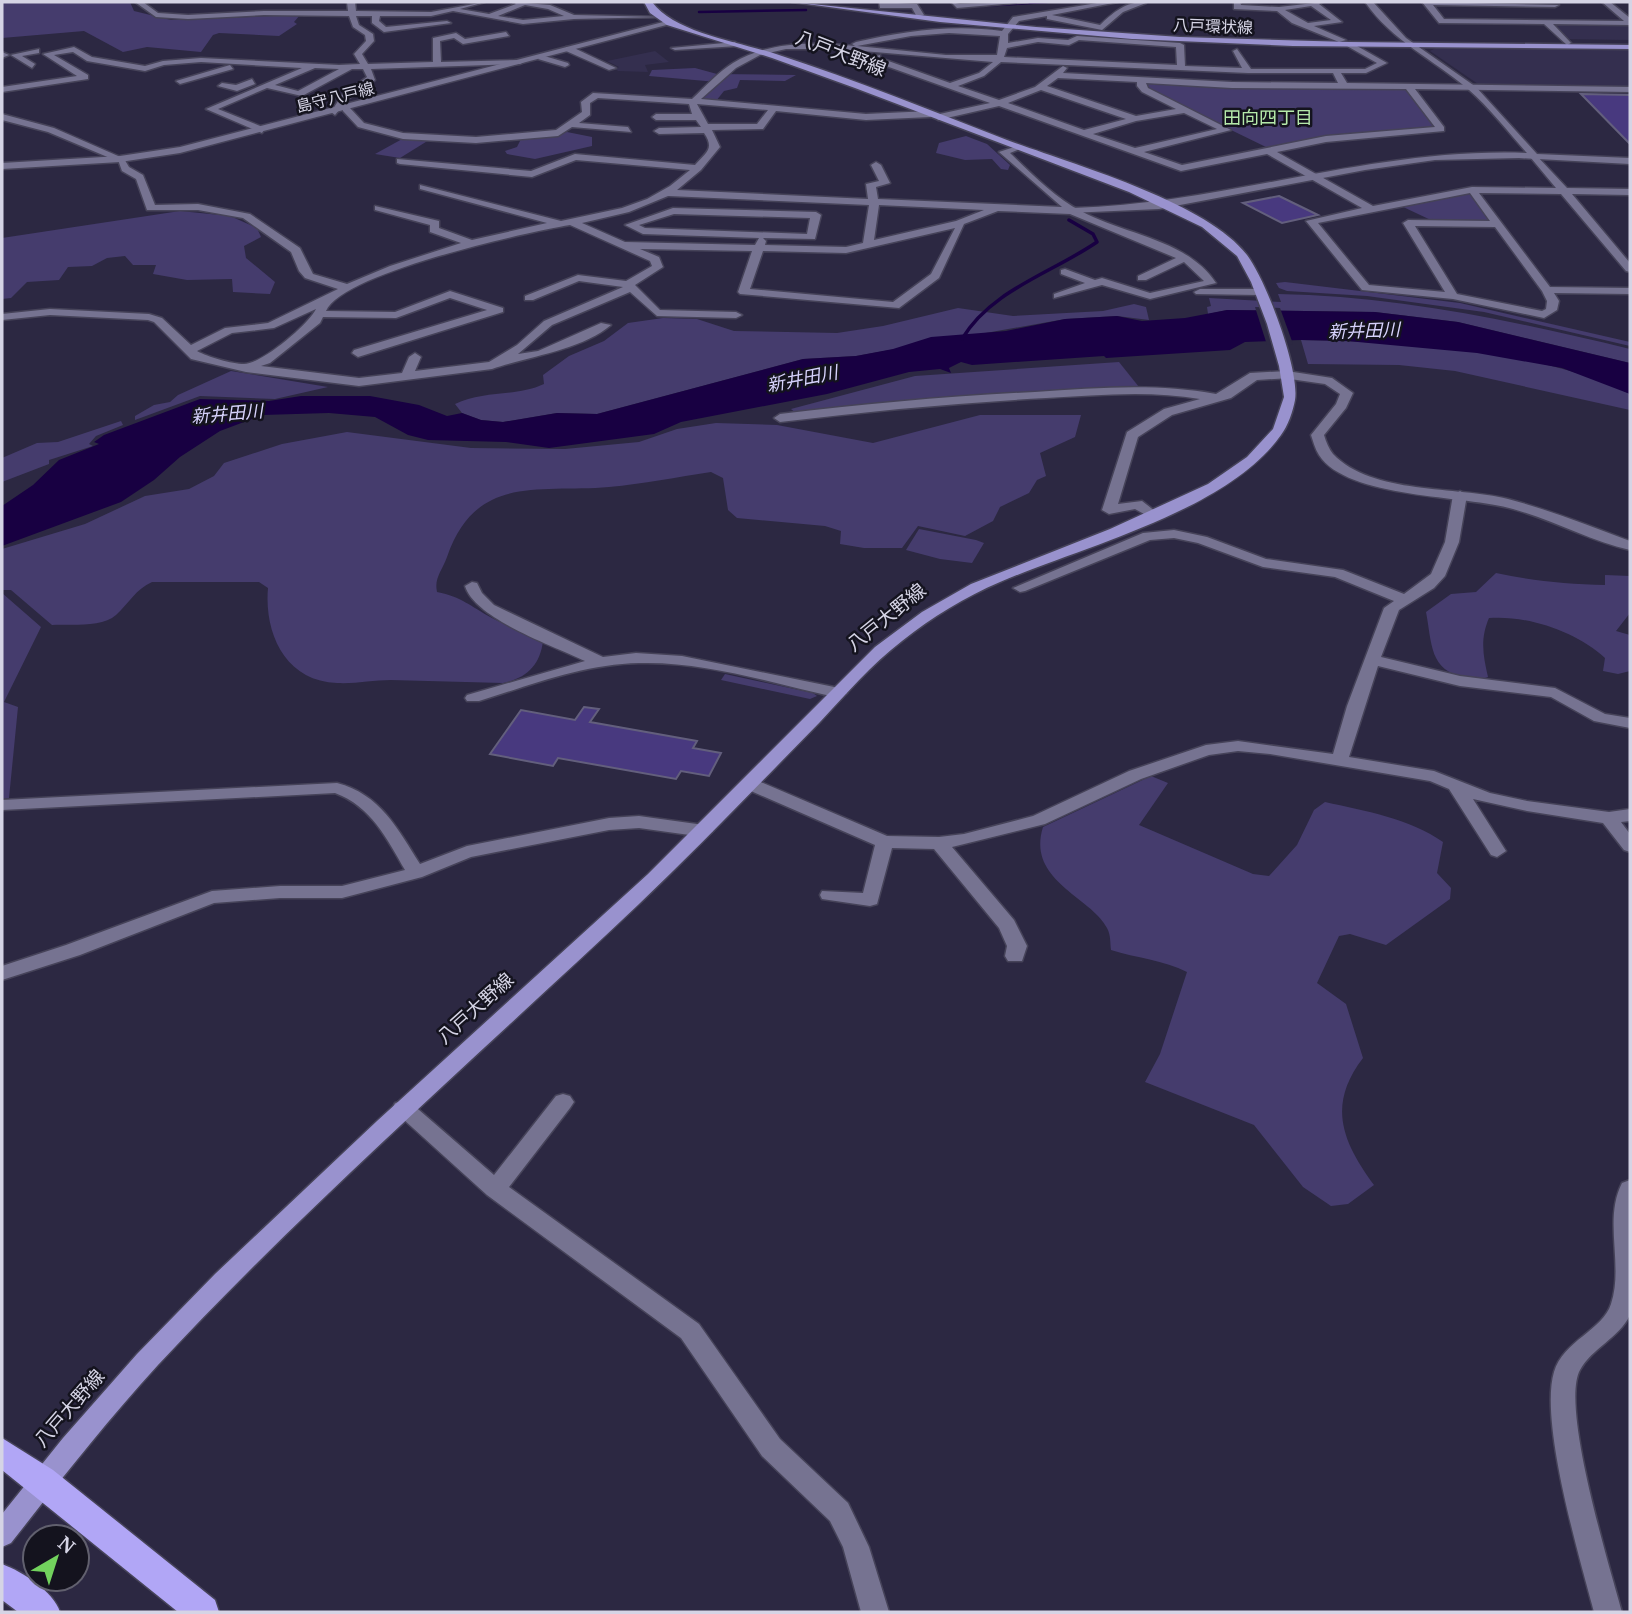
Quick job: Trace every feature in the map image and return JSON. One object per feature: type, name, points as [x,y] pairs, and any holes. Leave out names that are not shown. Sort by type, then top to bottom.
[{"type":"highway","points":[[2,1452],[43,1480],[203,1612]]},
{"type":"highway","points":[[2,1580],[44,1612]]},
{"type":"main road","name":"八戸大野線","points":[[4,1531],[113,1397],[260,1242],[582,947],[704,831],[882,649],[944,603],[1000,576],[1220,485],[1266,449],[1280,431],[1290,395],[1285,368],[1261,295],[1243,256],[1213,229],[1171,207],[1017,147],[762,52],[670,23],[659,17],[648,2]]},
{"type":"main road","name":"八戸環状線","points":[[796,2],[1007,29],[1170,39],[1630,45]]},
{"type":"main road","name":"八戸環状線","points":[[817,2],[1007,29]]},
{"type":"main road","name":"八戸環状線","points":[[1408,42],[1630,45]]},
{"type":"street","points":[[139,2],[150,12],[167,17],[353,12],[424,14],[454,11],[481,2]]},
{"type":"street","points":[[351,2],[353,12],[350,21],[358,30],[369,34],[370,41]]},
{"type":"street","points":[[883,2],[883,6],[914,6],[920,15]]},
{"type":"street","points":[[955,2],[957,6],[1060,5]]},
{"type":"street","points":[[952,86],[989,72],[1000,60],[1007,29],[1016,19],[1033,13],[1114,2]]},
{"type":"street","points":[[1237,2],[1237,7],[1279,9],[1296,3],[1316,2],[1338,22],[1304,24]]},
{"type":"street","points":[[1369,2],[1375,12],[1408,42],[1472,88],[1536,158],[1630,270]]},
{"type":"street","points":[[1426,2],[1442,21],[1630,22]]},
{"type":"street","points":[[1426,2],[1553,3],[1575,22]]},
{"type":"street","points":[[1606,2],[1630,22]]},
{"type":"street","points":[[377,12],[375,21],[384,30],[488,17],[521,3],[558,9],[574,17]]},
{"type":"street","points":[[1033,13],[1102,29],[1120,10],[1142,3]]},
{"type":"street","points":[[386,12],[412,5]]},
{"type":"street","points":[[454,11],[523,22],[558,9]]},
{"type":"street","points":[[1074,9],[1116,17]]},
{"type":"street","points":[[695,109],[733,66],[762,52],[786,47],[839,47],[946,57],[1248,71],[1366,71],[1383,63],[1279,9]]},
{"type":"street","points":[[472,32],[523,22],[574,17],[659,17]]},
{"type":"street","points":[[1546,22],[1567,43]]},
{"type":"street","name":"島守八戸線","points":[[2,166],[120,159],[180,150],[346,109],[542,54],[670,23]]},
{"type":"street","points":[[347,55],[358,54],[370,41],[411,37],[406,29]]},
{"type":"street","points":[[839,47],[879,38],[1007,29]]},
{"type":"street","points":[[437,65],[436,40],[456,35],[463,42],[506,34]]},
{"type":"street","points":[[1005,46],[1038,40],[1069,43],[1077,38],[1180,45],[1181,67]]},
{"type":"street","points":[[2,90],[77,85],[85,77],[24,42]]},
{"type":"street","points":[[675,48],[735,44]]},
{"type":"street","points":[[47,54],[74,49],[90,59],[145,69],[163,63],[187,61],[350,67],[520,62]]},
{"type":"street","points":[[569,49],[612,68]]},
{"type":"street","points":[[32,66],[15,55],[36,51]]},
{"type":"street","points":[[1237,51],[1248,71]]},
{"type":"street","points":[[885,52],[875,59],[1181,168],[1366,134],[1441,129],[1409,87]]},
{"type":"street","points":[[335,111],[345,97],[372,78],[358,54]]},
{"type":"street","points":[[542,54],[565,65]]},
{"type":"street","points":[[325,56],[336,55]]},
{"type":"street","points":[[938,66],[946,57]]},
{"type":"street","points":[[346,109],[360,125],[412,138],[435,139],[509,139],[558,133],[587,113],[585,102],[590,96],[653,107],[774,108],[866,117],[934,116],[997,102],[1041,87],[1057,75],[1065,61]]},
{"type":"street","points":[[180,81],[247,62]]},
{"type":"street","points":[[222,86],[237,88],[282,72],[293,64]]},
{"type":"street","points":[[262,130],[210,109],[313,66]]},
{"type":"street","points":[[268,86],[299,94],[332,79],[350,67]]},
{"type":"street","points":[[915,73],[927,69]]},
{"type":"street","points":[[1207,84],[1208,69]]},
{"type":"street","points":[[168,71],[193,77]]},
{"type":"street","points":[[1336,72],[1343,86]]},
{"type":"street","points":[[1057,75],[1207,84],[1630,89]]},
{"type":"street","points":[[332,79],[368,82]]},
{"type":"street","points":[[1136,151],[1182,138],[1226,130],[1145,90],[1141,86],[1142,80]]},
{"type":"street","points":[[1041,87],[1135,119]]},
{"type":"street","points":[[640,111],[653,107],[695,109]]},
{"type":"street","points":[[659,131],[760,127],[774,108]]},
{"type":"street","points":[[189,351],[229,330],[270,326],[396,266],[514,233],[569,224],[631,209],[670,193],[698,168],[715,147],[695,109]]},
{"type":"street","points":[[1085,133],[1135,119],[1185,110]]},
{"type":"street","points":[[2,117],[51,130],[120,159],[125,169],[140,177],[151,208],[198,207],[246,216],[259,222],[296,250],[304,271],[309,276],[346,288]]},
{"type":"street","points":[[573,125],[628,130]]},
{"type":"street","points":[[435,139],[400,161],[532,174],[575,157],[698,168]]},
{"type":"street","points":[[1017,147],[1004,152],[1073,211],[1185,258],[1209,275],[1211,283],[1172,292],[1140,295],[1102,281],[1058,296]]},
{"type":"street","points":[[1269,150],[1371,209]]},
{"type":"street","points":[[670,193],[874,203],[933,202],[1073,211],[1171,207],[1411,159],[1536,158],[1630,161]]},
{"type":"street","points":[[868,246],[874,203],[871,184],[885,183],[876,165]]},
{"type":"street","points":[[423,187],[521,207],[624,244],[659,263],[654,270],[629,286],[548,323],[505,359]]},
{"type":"street","points":[[1472,190],[1547,290],[1553,301],[1551,310],[1544,315],[1453,296],[1366,288],[1311,221],[1472,190],[1630,192]]},
{"type":"street","points":[[379,208],[435,223],[434,230],[474,244]]},
{"type":"street","points":[[624,244],[832,251],[868,246],[959,223],[996,208]]},
{"type":"street","points":[[631,209],[653,217]]},
{"type":"street","points":[[673,211],[816,215],[811,237],[643,232],[629,225],[653,217],[673,211]]},
{"type":"street","points":[[762,236],[744,292],[895,306],[935,276],[960,228],[959,223]]},
{"type":"street","points":[[1453,296],[1408,223],[1497,224]]},
{"type":"street","points":[[1142,278],[1185,258]]},
{"type":"street","points":[[1065,272],[1097,284]]},
{"type":"street","points":[[529,298],[578,278],[629,286],[661,314],[736,315]]},
{"type":"street","points":[[1172,292],[1177,295],[1216,290],[1261,295]]},
{"type":"street","points":[[1547,290],[1630,291]]},
{"type":"street","points":[[1045,292],[1075,302]]},
{"type":"street","points":[[321,314],[404,314],[450,294],[499,310],[358,354]]},
{"type":"street","points":[[246,368],[266,360],[298,336],[321,314],[325,300]]},
{"type":"street","points":[[2,317],[50,312],[149,317],[158,320],[195,356],[246,368],[351,382],[484,367],[505,359],[533,356],[605,325]]},
{"type":"street","points":[[407,376],[415,357]]},
{"type":"street","points":[[1153,514],[1137,504],[1110,510],[1132,435],[1168,412],[1227,395],[1254,376],[1285,368],[1328,381],[1347,393],[1342,405],[1317,435],[1323,452],[1343,467],[1381,484],[1516,506],[1630,546]]},
{"type":"street","points":[[780,418],[908,403],[1127,390],[1178,391],[1217,398]]},
{"type":"street","points":[[1339,761],[1355,706],[1392,608],[1429,585],[1438,576],[1452,542],[1460,495]]},
{"type":"street","points":[[1020,587],[1148,537],[1174,534],[1202,540],[1263,563],[1338,573],[1403,599]]},
{"type":"street","points":[[472,586],[475,596],[489,608],[602,663]]},
{"type":"street","points":[[473,698],[602,663],[651,658],[675,660],[839,693]]},
{"type":"street","points":[[1373,660],[1460,681],[1555,693],[1600,718],[1630,723]]},
{"type":"street","points":[[750,784],[885,842],[939,843],[964,840],[1039,820],[1135,775],[1206,750],[1259,748],[1434,776],[1486,798],[1609,818],[1630,815]]},
{"type":"street","points":[[1456,786],[1497,851]]},
{"type":"street","points":[[2,805],[337,788],[371,805],[416,873]]},
{"type":"street","points":[[1609,818],[1630,846]]},
{"type":"street","points":[[2,973],[73,950],[212,897],[280,892],[342,892],[416,873],[467,852],[609,824],[639,822],[704,831]]},
{"type":"street","points":[[829,895],[870,900],[885,842]]},
{"type":"street","points":[[939,843],[965,878],[1007,925],[1017,946],[1015,956]]},
{"type":"street","points":[[495,1189],[563,1102]]},
{"type":"street","points":[[403,1109],[495,1189],[690,1331],[709,1352],[764,1440],[790,1469],[839,1512],[850,1534],[875,1612]]},
{"type":"street","points":[[1608,1612],[1582,1516],[1563,1381],[1573,1355],[1605,1330],[1622,1307],[1630,1189]]},
{"type":"shaded area","points":[[2,2],[130,2],[134,11],[171,20],[300,15],[294,22],[297,24],[279,36],[219,33],[213,35],[201,52],[147,47],[123,52],[84,31],[2,38]]},
{"type":"shaded area","points":[[1551,24],[1630,24],[1630,40],[1566,39]]},
{"type":"shaded area","points":[[1438,47],[1630,49],[1630,88],[1481,86],[1430,51]]},
{"type":"shaded area","points":[[655,51],[669,62],[645,65],[648,72],[618,71],[616,69],[619,67],[607,61]]},
{"type":"shaded area","points":[[695,68],[717,74],[796,75],[785,81],[740,80],[737,88],[724,91],[716,101],[700,100],[717,82],[649,76],[652,70]]},
{"type":"shaded area","points":[[1145,83],[1406,89],[1434,127],[1343,135],[1268,148],[1153,92]]},
{"type":"shaded area","points":[[567,132],[592,137],[592,146],[535,159],[507,154],[505,151],[517,147],[521,139]]},
{"type":"shaded area","points":[[966,136],[987,144],[1010,165],[1008,170],[1001,169],[992,159],[965,160],[936,153],[939,143]]},
{"type":"shaded area","points":[[404,138],[429,140],[400,158],[375,154]]},
{"type":"shaded area","points":[[1464,192],[1471,194],[1491,220],[1435,222],[1399,205]]},
{"type":"shaded area","points":[[180,211],[230,216],[257,228],[261,237],[244,246],[246,258],[275,282],[270,294],[233,292],[232,279],[187,280],[153,274],[156,265],[133,265],[125,256],[107,258],[92,266],[68,267],[59,280],[27,282],[11,298],[2,299],[2,238]]},
{"type":"shaded area","points":[[1276,283],[1460,303],[1630,342],[1630,346],[1484,312],[1367,296],[1287,291],[1279,288]]},
{"type":"shaded area","points":[[1278,294],[1412,305],[1499,320],[1630,349],[1630,363],[1458,322],[1375,312],[1227,310],[1208,314],[1207,307],[1211,306],[1209,298],[1281,302]]},
{"type":"shaded area","points":[[1134,304],[1146,307],[1149,320],[1117,316],[1065,319],[856,356],[803,359],[597,414],[557,413],[503,422],[481,420],[462,413],[455,404],[544,384],[543,375],[569,356],[604,341],[628,323],[663,318],[697,319],[734,331],[837,333],[883,326],[958,308],[1013,316],[1103,311]]},
{"type":"shaded area","points":[[1301,340],[1426,346],[1513,358],[1594,379],[1630,394],[1630,410],[1455,371],[1399,365],[1308,364]]},
{"type":"shaded area","points":[[1119,362],[1139,387],[798,415],[791,409],[915,376]]},
{"type":"shaded area","points":[[231,371],[328,387],[275,399],[200,396],[135,420],[135,416],[154,405],[170,402],[178,395]]},
{"type":"shaded area","points":[[980,415],[1081,415],[1075,437],[1040,453],[1046,476],[1037,480],[1029,493],[1000,507],[993,521],[965,536],[918,526],[902,548],[864,548],[840,544],[841,531],[825,526],[737,518],[728,510],[723,478],[711,472],[609,487],[535,490],[513,493],[493,500],[475,511],[459,530],[436,587],[437,592],[460,599],[492,618],[543,641],[539,657],[531,669],[519,678],[503,683],[391,680],[337,683],[304,674],[291,664],[274,637],[270,622],[268,588],[259,582],[152,582],[141,588],[110,619],[94,624],[76,625],[52,625],[11,590],[2,590],[2,549],[85,524],[145,496],[189,489],[214,476],[224,463],[282,444],[347,432],[471,448],[565,449],[639,442],[677,429],[716,423],[777,425],[873,443]]},
{"type":"shaded area","points":[[121,421],[123,425],[96,436],[89,444],[93,446],[49,460],[49,464],[2,482],[2,458],[37,443],[58,442]]},
{"type":"shaded area","points":[[919,529],[984,543],[972,563],[940,559],[906,550]]},
{"type":"shaded area","points":[[1496,573],[1550,582],[1605,585],[1605,575],[1630,576],[1630,613],[1616,631],[1630,635],[1630,671],[1618,674],[1603,671],[1605,658],[1581,640],[1535,622],[1504,618],[1489,618],[1484,633],[1483,647],[1488,677],[1465,677],[1445,669],[1438,662],[1431,645],[1426,612],[1451,594],[1476,592]]},
{"type":"shaded area","points":[[2,593],[41,627],[4,702],[18,707],[9,798],[2,799]]},
{"type":"shaded area","points":[[725,674],[817,696],[810,699],[721,680]]},
{"type":"shaded area","points":[[1151,776],[1168,783],[1139,825],[1253,874],[1269,876],[1297,845],[1314,810],[1325,802],[1401,821],[1443,842],[1437,873],[1451,888],[1450,899],[1386,945],[1350,934],[1339,936],[1317,983],[1346,1004],[1363,1058],[1345,1091],[1343,1123],[1354,1153],[1374,1185],[1348,1204],[1331,1206],[1303,1187],[1254,1125],[1145,1082],[1160,1054],[1187,972],[1111,950],[1107,928],[1099,917],[1052,875],[1040,846],[1043,827]]},
{"type":"water","name":"新井田川","points":[[1227,310],[1375,312],[1458,322],[1630,363],[1630,394],[1562,368],[1477,353],[1347,341],[1301,340],[1245,342],[1230,350],[972,365],[961,362],[949,368],[951,373],[940,369],[909,372],[827,394],[681,422],[654,434],[549,448],[506,442],[428,440],[408,435],[375,417],[329,413],[263,415],[220,431],[180,457],[154,480],[121,502],[2,546],[2,506],[33,485],[59,460],[99,444],[94,442],[104,435],[200,399],[269,401],[301,396],[370,396],[419,405],[447,416],[462,413],[481,420],[503,422],[557,413],[597,414],[803,359],[856,356],[893,349],[931,337],[1006,331],[1065,319],[1117,316],[1142,321],[1185,318]]},
{"type":"pier","points":[[1255,307],[1280,308],[1293,344],[1267,345]]},
{"type":"building","points":[[1581,94],[1630,95],[1630,144]]},
{"type":"building","points":[[1279,196],[1318,215],[1282,223],[1243,203]]},
{"type":"building","points":[[584,707],[599,709],[590,722],[697,741],[693,748],[721,753],[709,776],[681,771],[676,779],[558,758],[553,766],[490,754],[521,710],[575,720]]},
{"type":"waterway","points":[[961,7],[1047,2]]},
{"type":"waterway","points":[[699,12],[806,10]]},
{"type":"waterway","points":[[962,339],[974,322],[1006,295],[1097,242],[1093,234],[1069,220]]},
{"type":"district","name":"田向四丁目","points":[[1268,117]]}]
